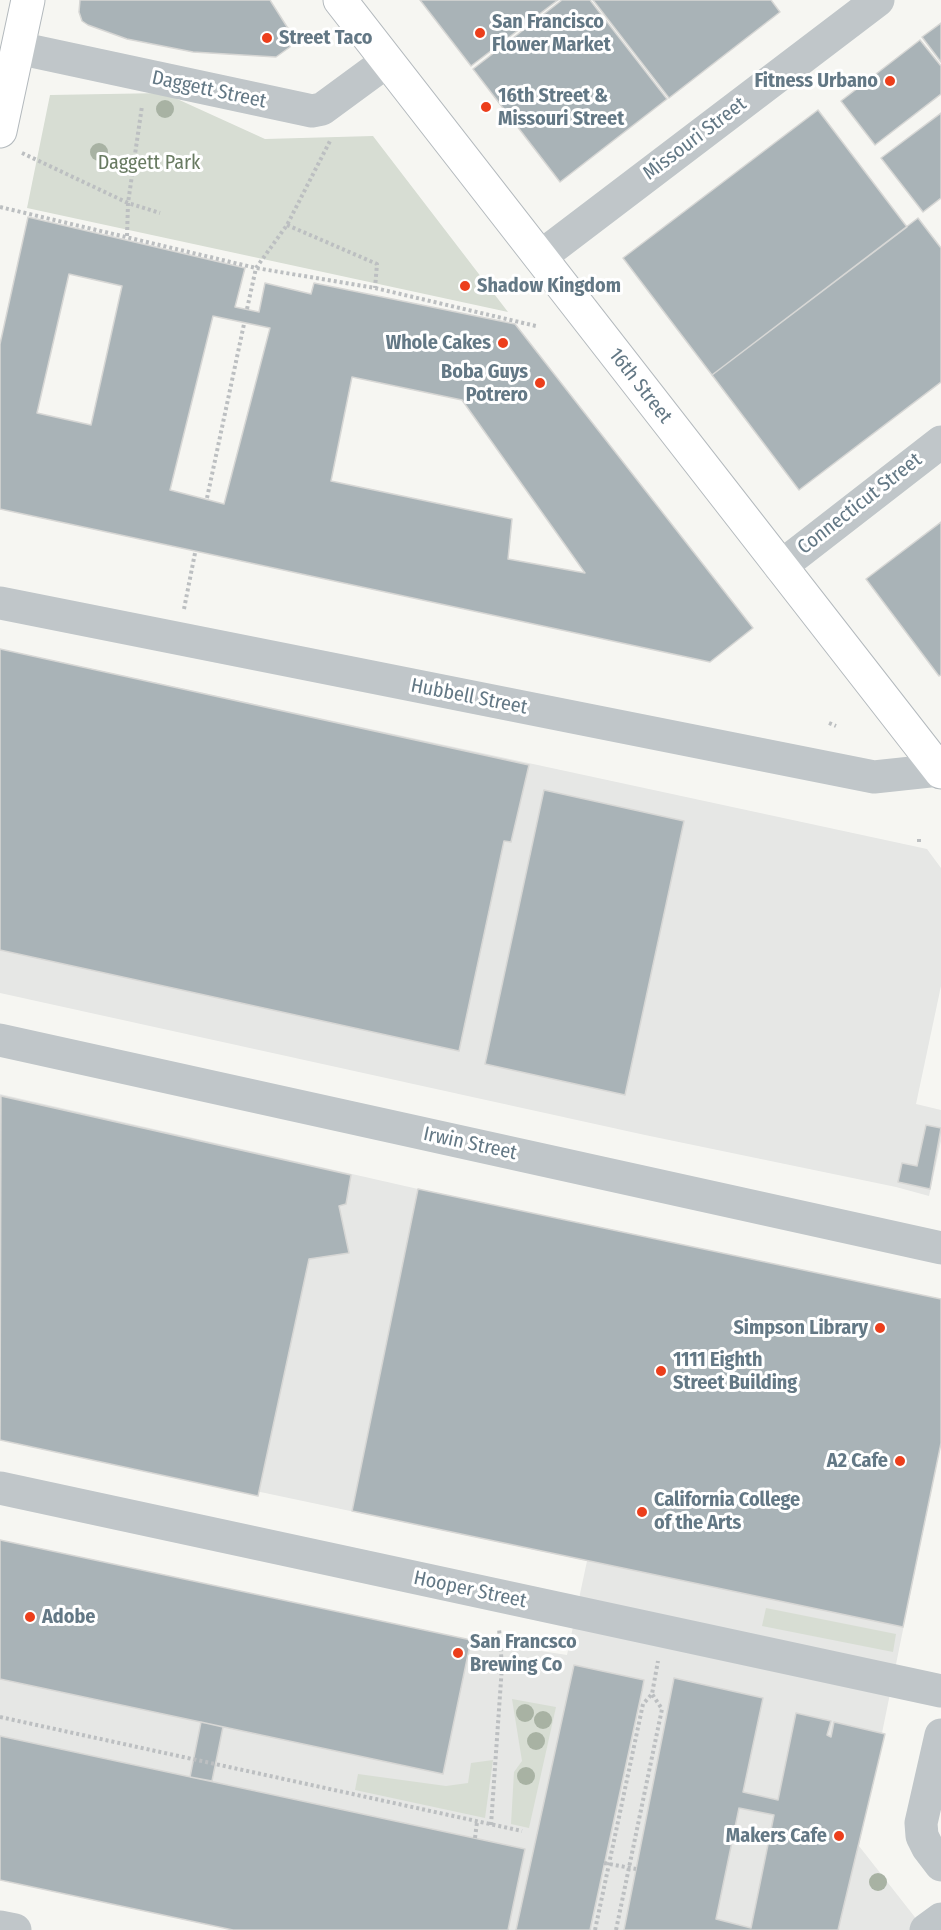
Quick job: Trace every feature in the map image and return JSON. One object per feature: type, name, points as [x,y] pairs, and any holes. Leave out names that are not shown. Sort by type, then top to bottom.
[{"type":"main road","points":[[10,141],[18,48],[28,0]]},
{"type":"main road","name":"16th Street","points":[[340,0],[940,771]]},
{"type":"street","name":"Missouri Street","points":[[540,257],[878,0]]},
{"type":"street","name":"Daggett Street","points":[[18,48],[303,110],[322,109],[386,62]]},
{"type":"street","name":"Connecticut Street","points":[[780,567],[941,442]]},
{"type":"street","name":"Hubbell Street","points":[[0,603],[874,777],[940,771]]},
{"type":"street","name":"Irwin Street","points":[[0,1040],[941,1248]]},
{"type":"street","name":"Hooper Street","points":[[0,1488],[941,1691]]},
{"type":"street","points":[[941,1735],[921,1823],[922,1836],[941,1864]]},
{"type":"street","points":[[926,1930],[941,1919]]},
{"type":"street","points":[[0,1927],[15,1930]]},
{"type":"path","points":[[127,236],[128,203],[146,76]]},
{"type":"path","points":[[247,309],[256,268],[287,225],[330,141],[349,90]]},
{"type":"path","points":[[10,141],[128,203],[160,213]]},
{"type":"path","points":[[0,207],[256,268],[375,288],[536,326]]},
{"type":"path","points":[[287,225],[377,264],[375,288]]},
{"type":"path","points":[[207,498],[244,324]]},
{"type":"path","points":[[177,639],[195,553]]},
{"type":"path","points":[[829,723],[836,726]]},
{"type":"path","points":[[491,1825],[502,1666]]},
{"type":"path","points":[[595,1930],[607,1863],[644,1704],[651,1694],[662,1709],[616,1930]]},
{"type":"path","points":[[0,1717],[522,1831]]},
{"type":"path","points":[[475,1838],[477,1822]]},
{"type":"path","points":[[607,1863],[636,1869]]},
{"type":"shaded area","points":[[0,649],[927,849],[941,868],[941,986],[916,1104],[941,1110],[941,1141],[929,1196],[0,993]]},
{"type":"shaded area","name":"California College of the Arts","points":[[0,1094],[418,1189],[941,1299],[941,1443],[859,1846],[925,1930],[233,1930],[0,1879],[0,1540],[471,1640],[567,1655],[587,1561],[0,1437]]},
{"type":"green space","name":"Daggett Park","points":[[164,93],[265,139],[373,136],[508,312],[27,208],[50,95]]},
{"type":"green space","points":[[766,1608],[896,1634],[893,1652],[762,1626]]},
{"type":"green space","points":[[512,1699],[556,1707],[529,1828],[511,1824],[514,1772],[522,1761]]},
{"type":"green space","points":[[493,1760],[485,1818],[355,1790],[358,1774],[446,1786],[468,1783],[471,1763]]},
{"type":"building","points":[[80,0],[270,0],[289,30],[290,47],[276,57],[193,52],[127,39],[82,21],[79,12]]},
{"type":"building","name":"San Francisco Flower Market","points":[[420,0],[558,0],[471,66]]},
{"type":"building","points":[[562,0],[590,0],[667,99],[560,182],[473,69]]},
{"type":"building","points":[[593,0],[771,0],[780,12],[669,98]]},
{"type":"building","points":[[941,23],[941,62],[922,37]]},
{"type":"building","points":[[920,40],[941,66],[941,94],[875,145],[841,101]]},
{"type":"building","points":[[818,110],[907,227],[712,375],[623,258]]},
{"type":"building","points":[[941,113],[941,198],[923,212],[881,158]]},
{"type":"building","points":[[28,217],[245,268],[235,307],[259,312],[265,283],[311,294],[314,283],[515,324],[753,628],[710,662],[0,509],[0,344]],"holes":[[[69,274],[122,286],[91,425],[37,413]],[[213,316],[270,328],[224,504],[170,490]],[[352,377],[462,400],[585,573],[508,559],[512,519],[331,481]]]},
{"type":"building","points":[[918,218],[941,248],[941,382],[799,490],[712,375]]},
{"type":"building","points":[[941,522],[941,675],[939,676],[866,579]]},
{"type":"building","points":[[0,649],[529,765],[511,842],[504,841],[459,1051],[0,950]]},
{"type":"building","points":[[544,790],[684,821],[625,1095],[485,1064]]},
{"type":"building","points":[[1,1096],[351,1175],[346,1204],[339,1206],[349,1253],[309,1259],[258,1496],[0,1440]]},
{"type":"building","points":[[926,1125],[941,1128],[930,1189],[898,1182],[902,1163],[917,1166]]},
{"type":"building","name":"1111 Eighth Street Building","points":[[418,1189],[941,1299],[941,1443],[903,1627],[352,1511]]},
{"type":"building","points":[[0,1540],[471,1640],[443,1774],[0,1679]]},
{"type":"building","points":[[574,1665],[644,1680],[590,1930],[516,1930]]},
{"type":"building","points":[[674,1678],[763,1698],[743,1792],[778,1800],[796,1713],[831,1721],[827,1735],[831,1737],[834,1722],[885,1734],[838,1930],[624,1930]],"holes":[[[739,1808],[774,1815],[751,1928],[716,1919]]]},
{"type":"building","points":[[201,1722],[223,1727],[212,1781],[190,1777]]},
{"type":"building","points":[[0,1736],[525,1849],[508,1930],[233,1930],[0,1880]]},
{"type":"place","name":"San Francisco Flower Market","points":[[480,33]]},
{"type":"place","name":"Street Taco","points":[[267,38]]},
{"type":"place","name":"Fitness Urbano","points":[[890,81]]},
{"type":"place","name":"16th Street & Missouri Street","points":[[486,107]]},
{"type":"place","name":"Shadow Kingdom","points":[[465,286]]},
{"type":"place","name":"Whole Cakes","points":[[503,343]]},
{"type":"place","name":"Boba Guys Potrero","points":[[540,383]]},
{"type":"place","name":"Simpson Library","points":[[880,1328]]},
{"type":"place","name":"1111 Eighth Street Building","points":[[661,1371]]},
{"type":"place","name":"A2 Cafe","points":[[900,1461]]},
{"type":"place","name":"California College of the Arts","points":[[642,1512]]},
{"type":"place","name":"Adobe","points":[[30,1617]]},
{"type":"place","name":"San Francsco Brewing Co","points":[[458,1653]]},
{"type":"place","name":"Makers Cafe","points":[[839,1836]]}]
